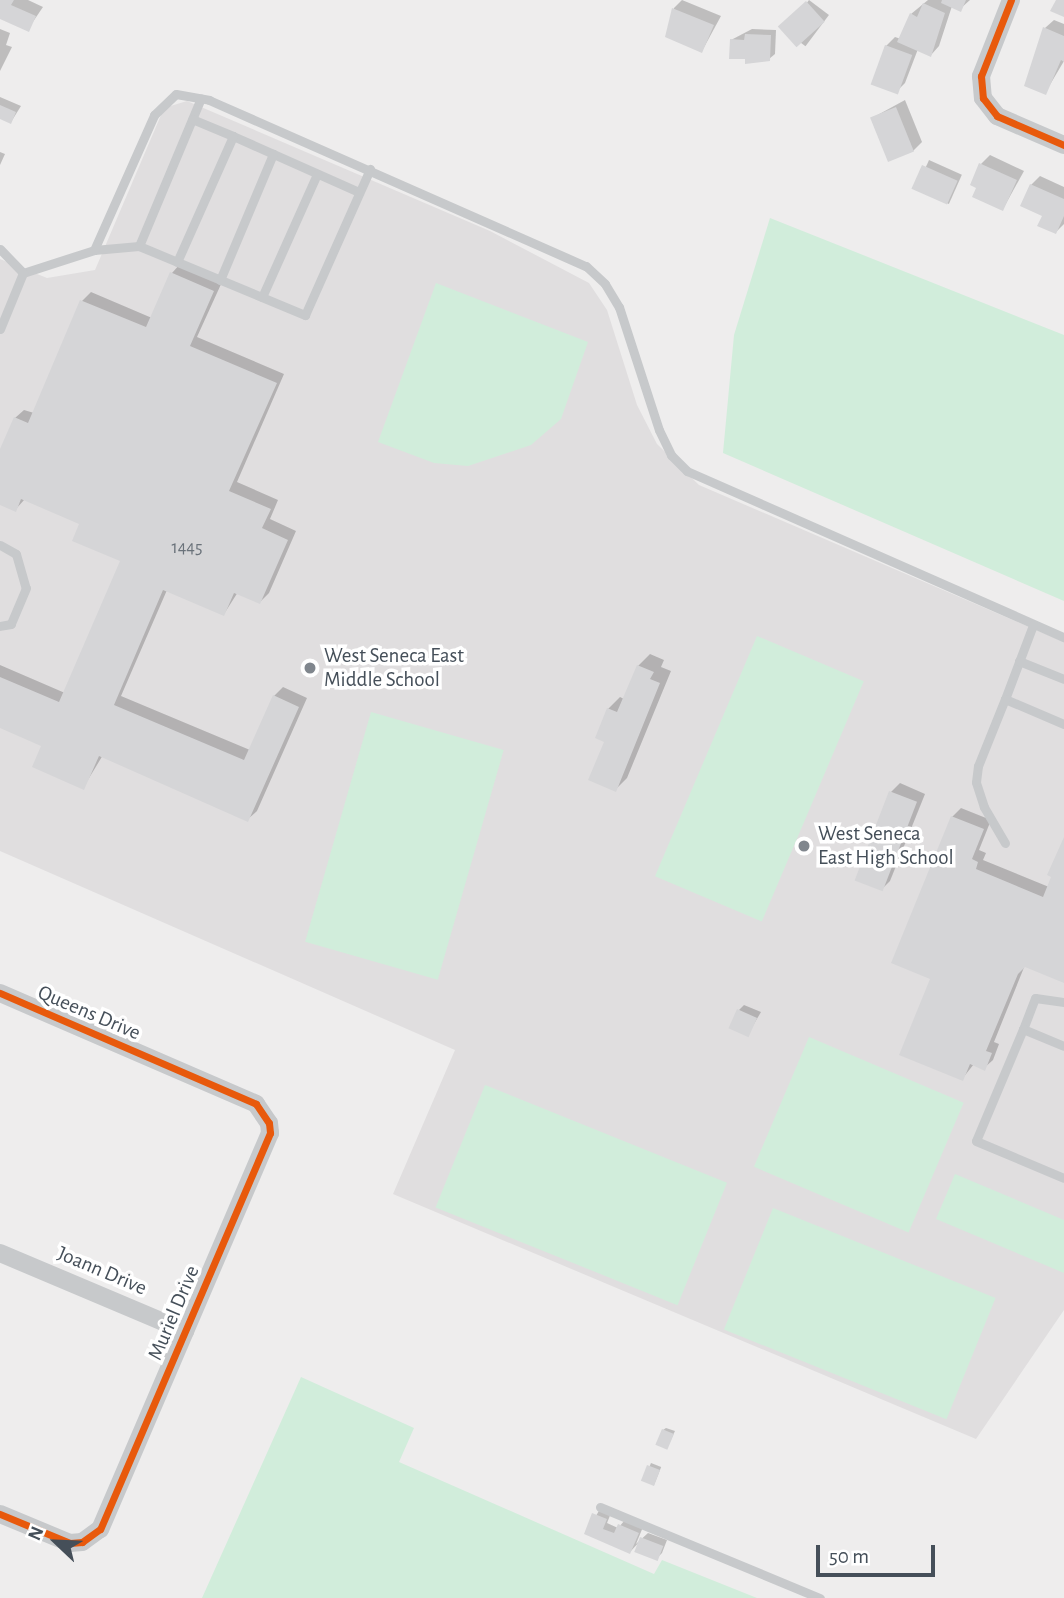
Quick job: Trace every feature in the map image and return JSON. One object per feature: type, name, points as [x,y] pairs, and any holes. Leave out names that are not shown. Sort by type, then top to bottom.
[{"type":"street","points":[[1011,0],[981,76],[983,98],[998,116],[1064,145]]},
{"type":"street","name":"Queens Drive","points":[[0,993],[164,1064]]},
{"type":"street","name":"Muriel Drive","points":[[0,1514],[69,1543],[92,1537],[100,1529],[269,1140],[269,1123],[256,1104],[164,1064]]},
{"type":"street","name":"Joann Drive","points":[[0,1253],[186,1331]]},
{"type":"lane","points":[[94,250],[154,115],[176,94],[201,98],[369,169],[586,266],[606,284],[618,307],[659,430],[671,455],[687,471],[1064,637]]},
{"type":"lane","points":[[139,246],[201,98]]},
{"type":"lane","points":[[192,120],[359,192]]},
{"type":"lane","points":[[177,262],[233,136]]},
{"type":"lane","points":[[220,280],[273,154]]},
{"type":"lane","points":[[0,328],[23,273],[94,250],[139,246],[305,315],[369,169]]},
{"type":"lane","points":[[262,298],[317,174]]},
{"type":"lane","points":[[0,249],[23,273]]},
{"type":"lane","points":[[0,545],[16,554],[26,588],[11,624],[0,626]]},
{"type":"lane","points":[[1004,843],[984,807],[976,782],[978,766],[1033,625]]},
{"type":"lane","points":[[1019,661],[1064,679]]},
{"type":"lane","points":[[1005,699],[1064,724]]},
{"type":"lane","points":[[1064,1002],[1035,998],[976,1141],[1064,1178]]},
{"type":"lane","points":[[1023,1029],[1064,1046]]},
{"type":"lane","points":[[600,1507],[820,1598]]},
{"type":"shaded area","points":[[187,101],[490,231],[589,283],[607,310],[637,405],[657,444],[699,485],[1064,642],[1064,1310],[976,1439],[393,1194],[455,1050],[0,851],[0,259],[47,278],[95,270],[164,108]]},
{"type":"green space","points":[[770,218],[1064,335],[1064,601],[723,453],[734,335]]},
{"type":"green space","points":[[436,283],[588,342],[561,419],[531,445],[468,466],[434,463],[378,442]]},
{"type":"green space","points":[[757,636],[864,681],[762,922],[655,876]]},
{"type":"green space","points":[[371,712],[504,750],[438,980],[305,942]]},
{"type":"green space","points":[[809,1037],[964,1103],[909,1232],[754,1167]]},
{"type":"green space","points":[[485,1085],[727,1183],[678,1305],[436,1207]]},
{"type":"green space","points":[[955,1174],[1064,1220],[1064,1273],[936,1219]]},
{"type":"green space","points":[[773,1208],[996,1298],[946,1419],[724,1329]]},
{"type":"green space","points":[[301,1377],[414,1428],[399,1462],[654,1574],[662,1560],[757,1598],[202,1598]]},
{"type":"building","points":[[0,0],[14,0],[11,5],[36,16],[29,32],[0,19]]},
{"type":"building","points":[[942,0],[966,0],[961,12],[941,3]]},
{"type":"building","points":[[1056,0],[1064,0],[1064,17],[1050,11]]},
{"type":"building","points":[[806,1],[825,22],[796,47],[778,26]]},
{"type":"building","points":[[923,3],[945,13],[931,57],[897,42],[910,13],[917,17]]},
{"type":"building","points":[[672,8],[714,25],[702,53],[665,37]]},
{"type":"building","points":[[1043,27],[1064,36],[1064,62],[1061,60],[1046,95],[1024,86]]},
{"type":"building","points":[[745,34],[771,35],[770,61],[745,64],[745,59],[729,59],[730,39],[744,40]]},
{"type":"building","points":[[885,45],[912,55],[898,94],[871,84]]},
{"type":"building","points":[[0,105],[16,112],[11,124],[0,119]]},
{"type":"building","points":[[896,107],[914,152],[888,162],[870,117]]},
{"type":"building","points":[[979,163],[1017,180],[1003,211],[972,197],[976,188],[970,185]]},
{"type":"building","points":[[922,165],[958,181],[947,205],[911,189]]},
{"type":"building","points":[[1030,184],[1064,199],[1064,216],[1056,234],[1037,226],[1042,216],[1020,206]]},
{"type":"building","points":[[170,272],[214,291],[190,346],[277,383],[229,491],[271,509],[262,528],[288,540],[260,604],[234,593],[224,616],[163,590],[114,705],[244,760],[273,695],[299,707],[248,822],[99,756],[84,790],[32,767],[41,746],[0,728],[0,677],[59,702],[120,561],[72,541],[79,524],[21,499],[16,512],[0,505],[0,449],[14,417],[28,423],[80,300],[146,327]]},
{"type":"building","points":[[637,665],[654,672],[650,679],[660,683],[616,792],[588,780],[604,742],[595,738],[607,708],[617,712]]},
{"type":"building","points":[[889,791],[917,802],[883,891],[855,881]]},
{"type":"building","points":[[951,816],[984,829],[972,859],[978,862],[976,869],[1043,897],[1051,877],[1047,875],[1064,837],[1064,983],[1025,967],[1018,974],[986,1051],[992,1053],[985,1071],[970,1064],[963,1081],[899,1055],[930,979],[891,963]]},
{"type":"building","points":[[737,1009],[757,1018],[749,1037],[728,1028]]},
{"type":"building","points":[[662,1429],[674,1434],[667,1450],[655,1445]]},
{"type":"building","points":[[647,1465],[660,1470],[654,1486],[641,1481]]},
{"type":"building","points":[[592,1513],[607,1519],[603,1529],[614,1533],[618,1524],[639,1533],[630,1554],[584,1534]]},
{"type":"building","points":[[640,1537],[663,1546],[658,1561],[634,1552]]},
{"type":"cycle path","points":[[1011,0],[981,76],[983,98],[997,116],[1064,145]]},
{"type":"cycle path","points":[[0,993],[256,1104],[269,1123],[270,1133],[100,1529],[82,1542],[70,1543],[0,1514]]},
{"type":"place","name":"West Seneca East Middle School","points":[[310,668]]},
{"type":"place","name":"West Seneca East High School","points":[[804,846]]}]
